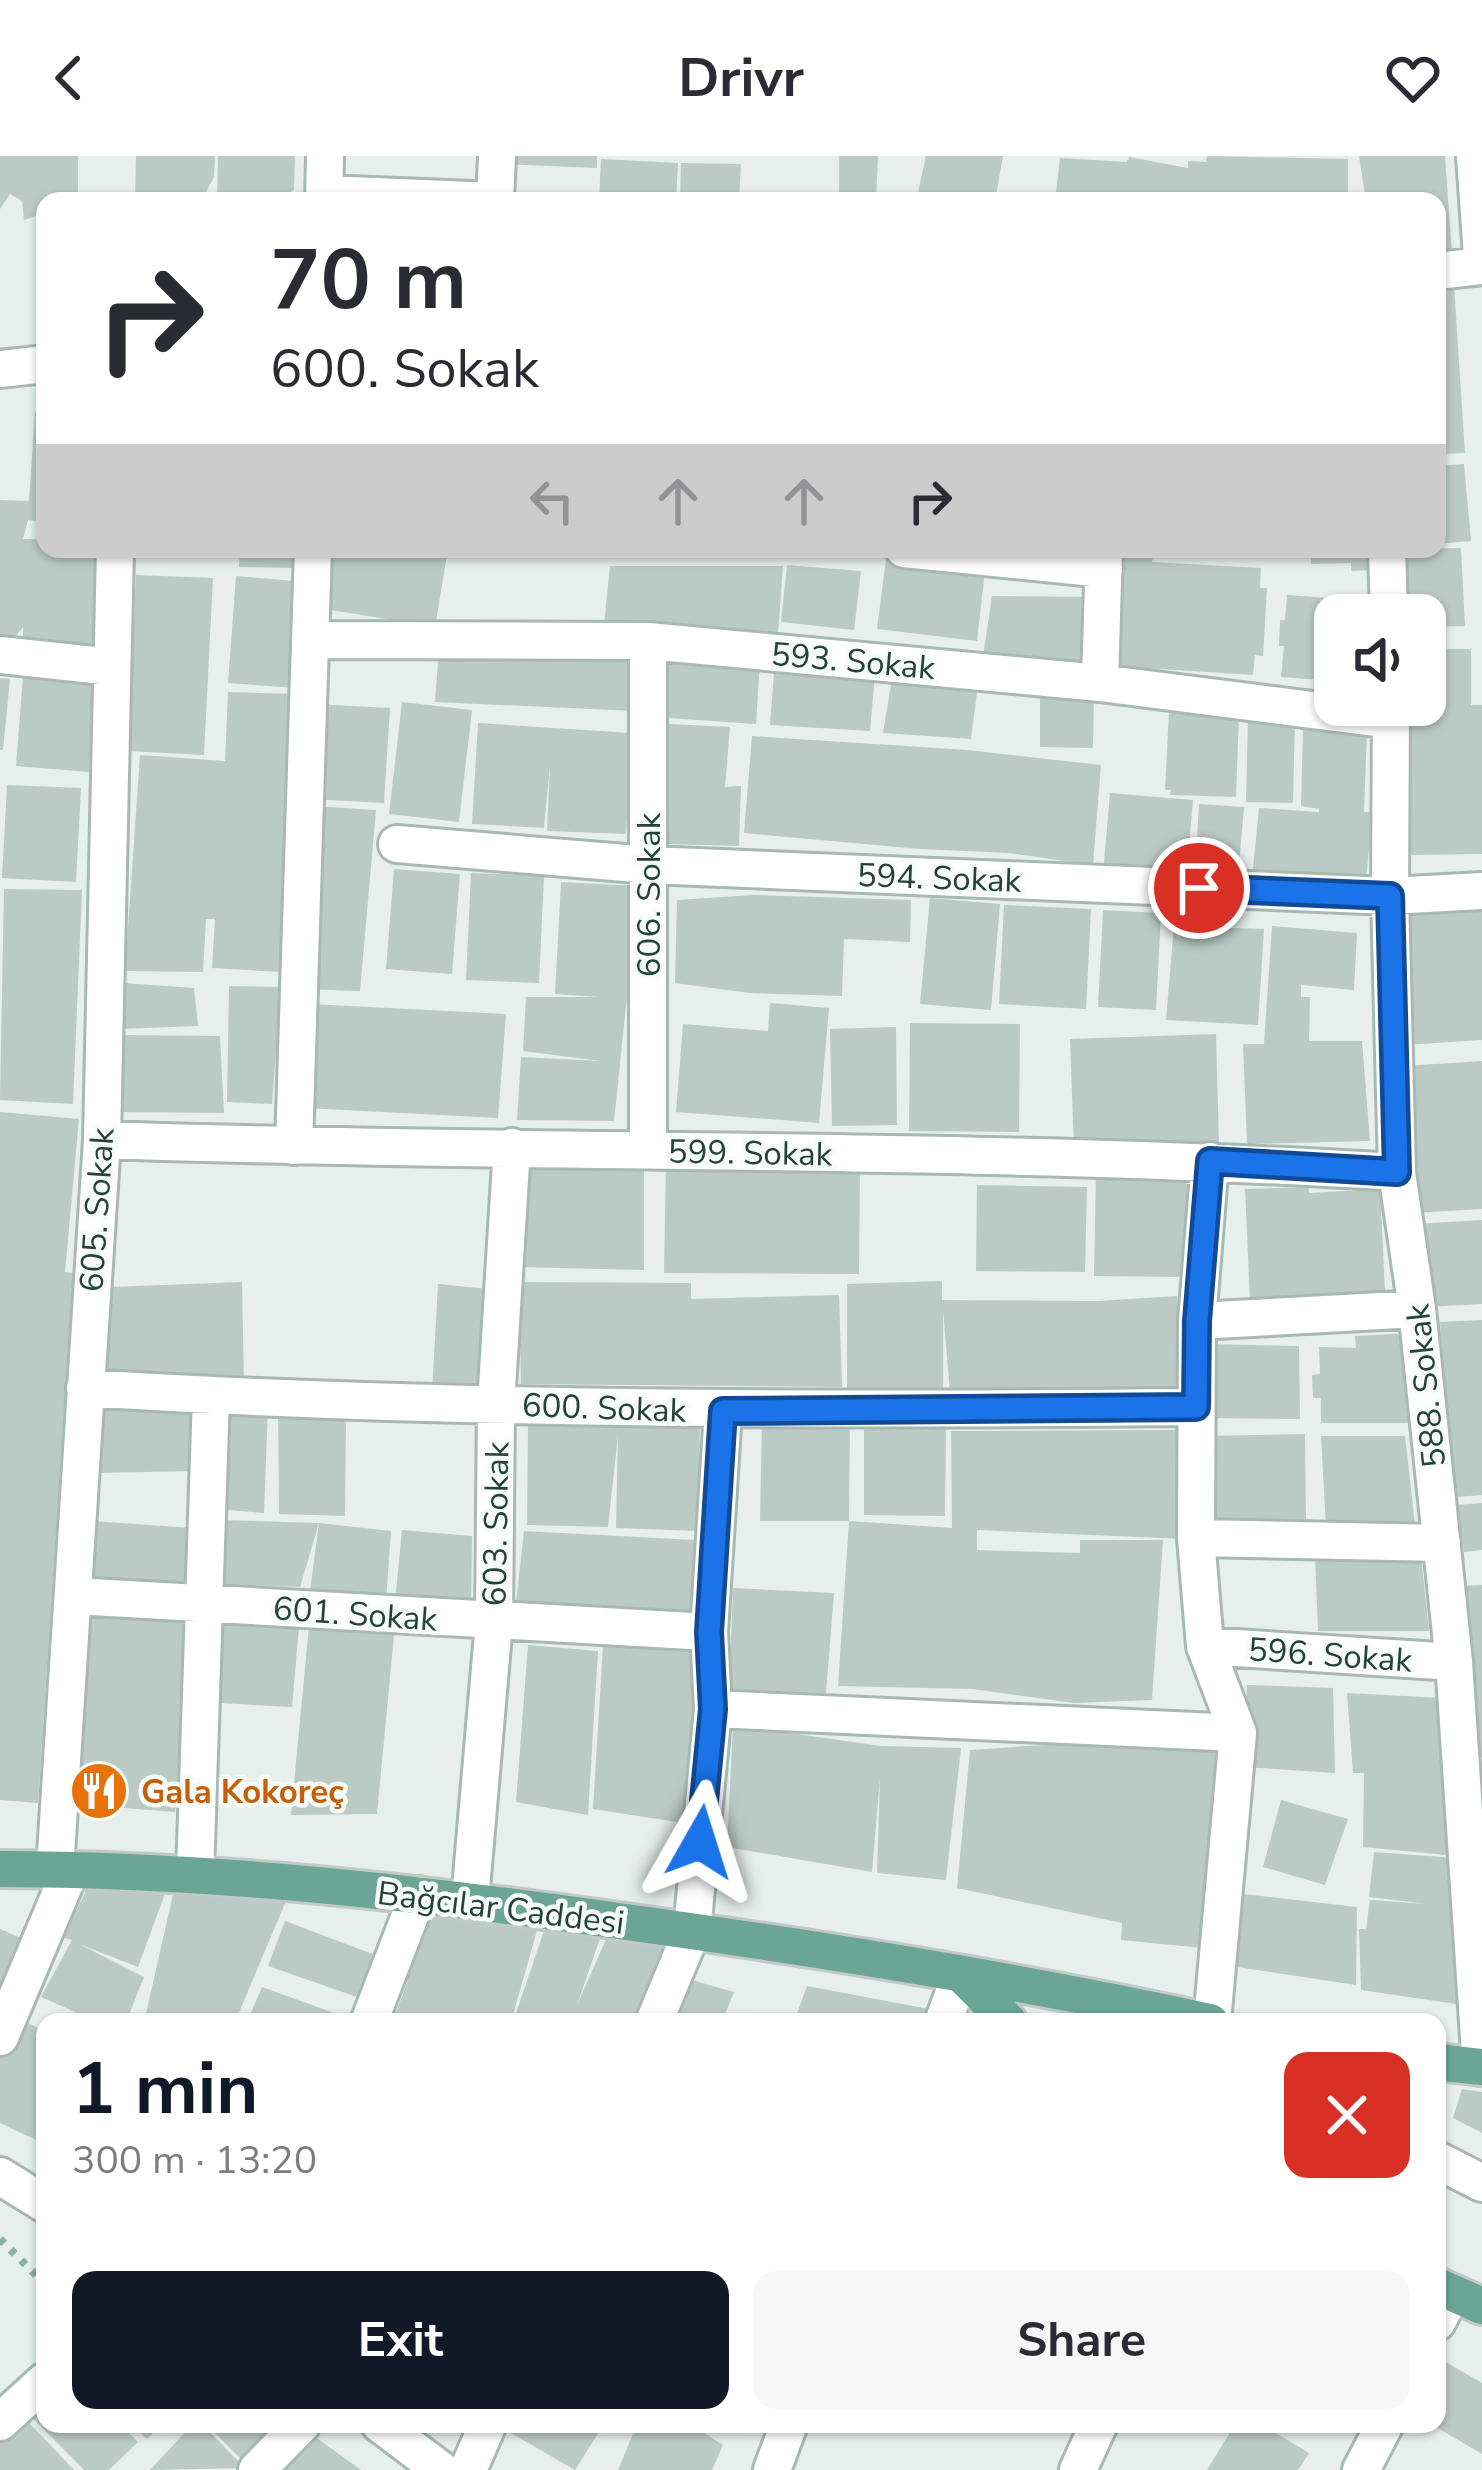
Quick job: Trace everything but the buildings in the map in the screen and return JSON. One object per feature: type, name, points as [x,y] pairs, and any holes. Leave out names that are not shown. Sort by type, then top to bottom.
[{"type":"main road","name":"Bağcılar Caddesi","points":[[0,1869],[195,1874],[470,1900],[961,1974],[1092,2011]]},
{"type":"main road","points":[[961,1974],[1000,2013]]},
{"type":"main road","points":[[1446,2063],[1482,2067]]},
{"type":"street","points":[[324,192],[325,156]]},
{"type":"street","points":[[495,192],[496,156]]},
{"type":"street","points":[[1478,165],[1482,256]]},
{"type":"street","points":[[1446,271],[1482,266]]},
{"type":"street","points":[[0,369],[36,365]]},
{"type":"street","name":"605. Sokak","points":[[0,2037],[63,1870],[85,1388],[102,1140],[115,558]]},
{"type":"street","points":[[294,1146],[313,558]]},
{"type":"street","points":[[1387,558],[1388,594]]},
{"type":"street","points":[[1100,683],[1104,559]]},
{"type":"street","name":"593. Sokak","points":[[312,640],[648,641],[1314,704]]},
{"type":"street","name":"606. Sokak","points":[[647,1150],[648,641]]},
{"type":"street","points":[[0,655],[112,667]]},
{"type":"street","name":"588. Sokak","points":[[1391,726],[1397,1172],[1417,1309],[1454,1662],[1482,2067]]},
{"type":"street","name":"594. Sokak","points":[[397,844],[649,865],[1390,896],[1482,891]]},
{"type":"street","name":"599. Sokak","points":[[102,1140],[1210,1161],[1397,1172]]},
{"type":"street","name":"603. Sokak","points":[[470,1900],[494,1622],[496,1404],[512,1147]]},
{"type":"street","points":[[1210,1161],[1197,1321],[1196,1538],[1205,1646],[1238,1733],[1212,2013]]},
{"type":"street","points":[[1197,1321],[1417,1309]]},
{"type":"street","name":"600. Sokak","points":[[85,1388],[723,1411],[1196,1407]]},
{"type":"street","points":[[195,1874],[211,1396]]},
{"type":"street","points":[[658,2013],[692,1931],[713,1709],[709,1632],[723,1411]]},
{"type":"street","points":[[1196,1538],[1442,1543]]},
{"type":"street","name":"601. Sokak","points":[[74,1596],[709,1632]]},
{"type":"street","name":"596. Sokak","points":[[1205,1646],[1454,1662]]},
{"type":"street","points":[[713,1709],[1238,1733]]},
{"type":"street","points":[[372,2013],[418,1895]]},
{"type":"street","points":[[946,2013],[961,1974]]},
{"type":"street","points":[[1446,2165],[1482,2183]]},
{"type":"street","points":[[0,2176],[36,2198]]},
{"type":"street","points":[[0,2422],[36,2389]]},
{"type":"street","points":[[256,2470],[293,2433]]},
{"type":"street","points":[[392,2433],[441,2470]]},
{"type":"street","points":[[468,2470],[484,2433]]},
{"type":"street","points":[[772,2470],[786,2433]]},
{"type":"street","points":[[1078,2470],[1095,2433]]},
{"type":"street","points":[[1361,2470],[1380,2433]]},
{"type":"path","points":[[0,2239],[36,2275]]},
{"type":"place","name":"Gala Kokoreç","points":[[99,1791]]},
{"type":"route","points":[[700,1842],[713,1709],[709,1632],[723,1411],[1196,1407],[1197,1321],[1210,1161],[1397,1172],[1390,896],[1199,888]]}]
